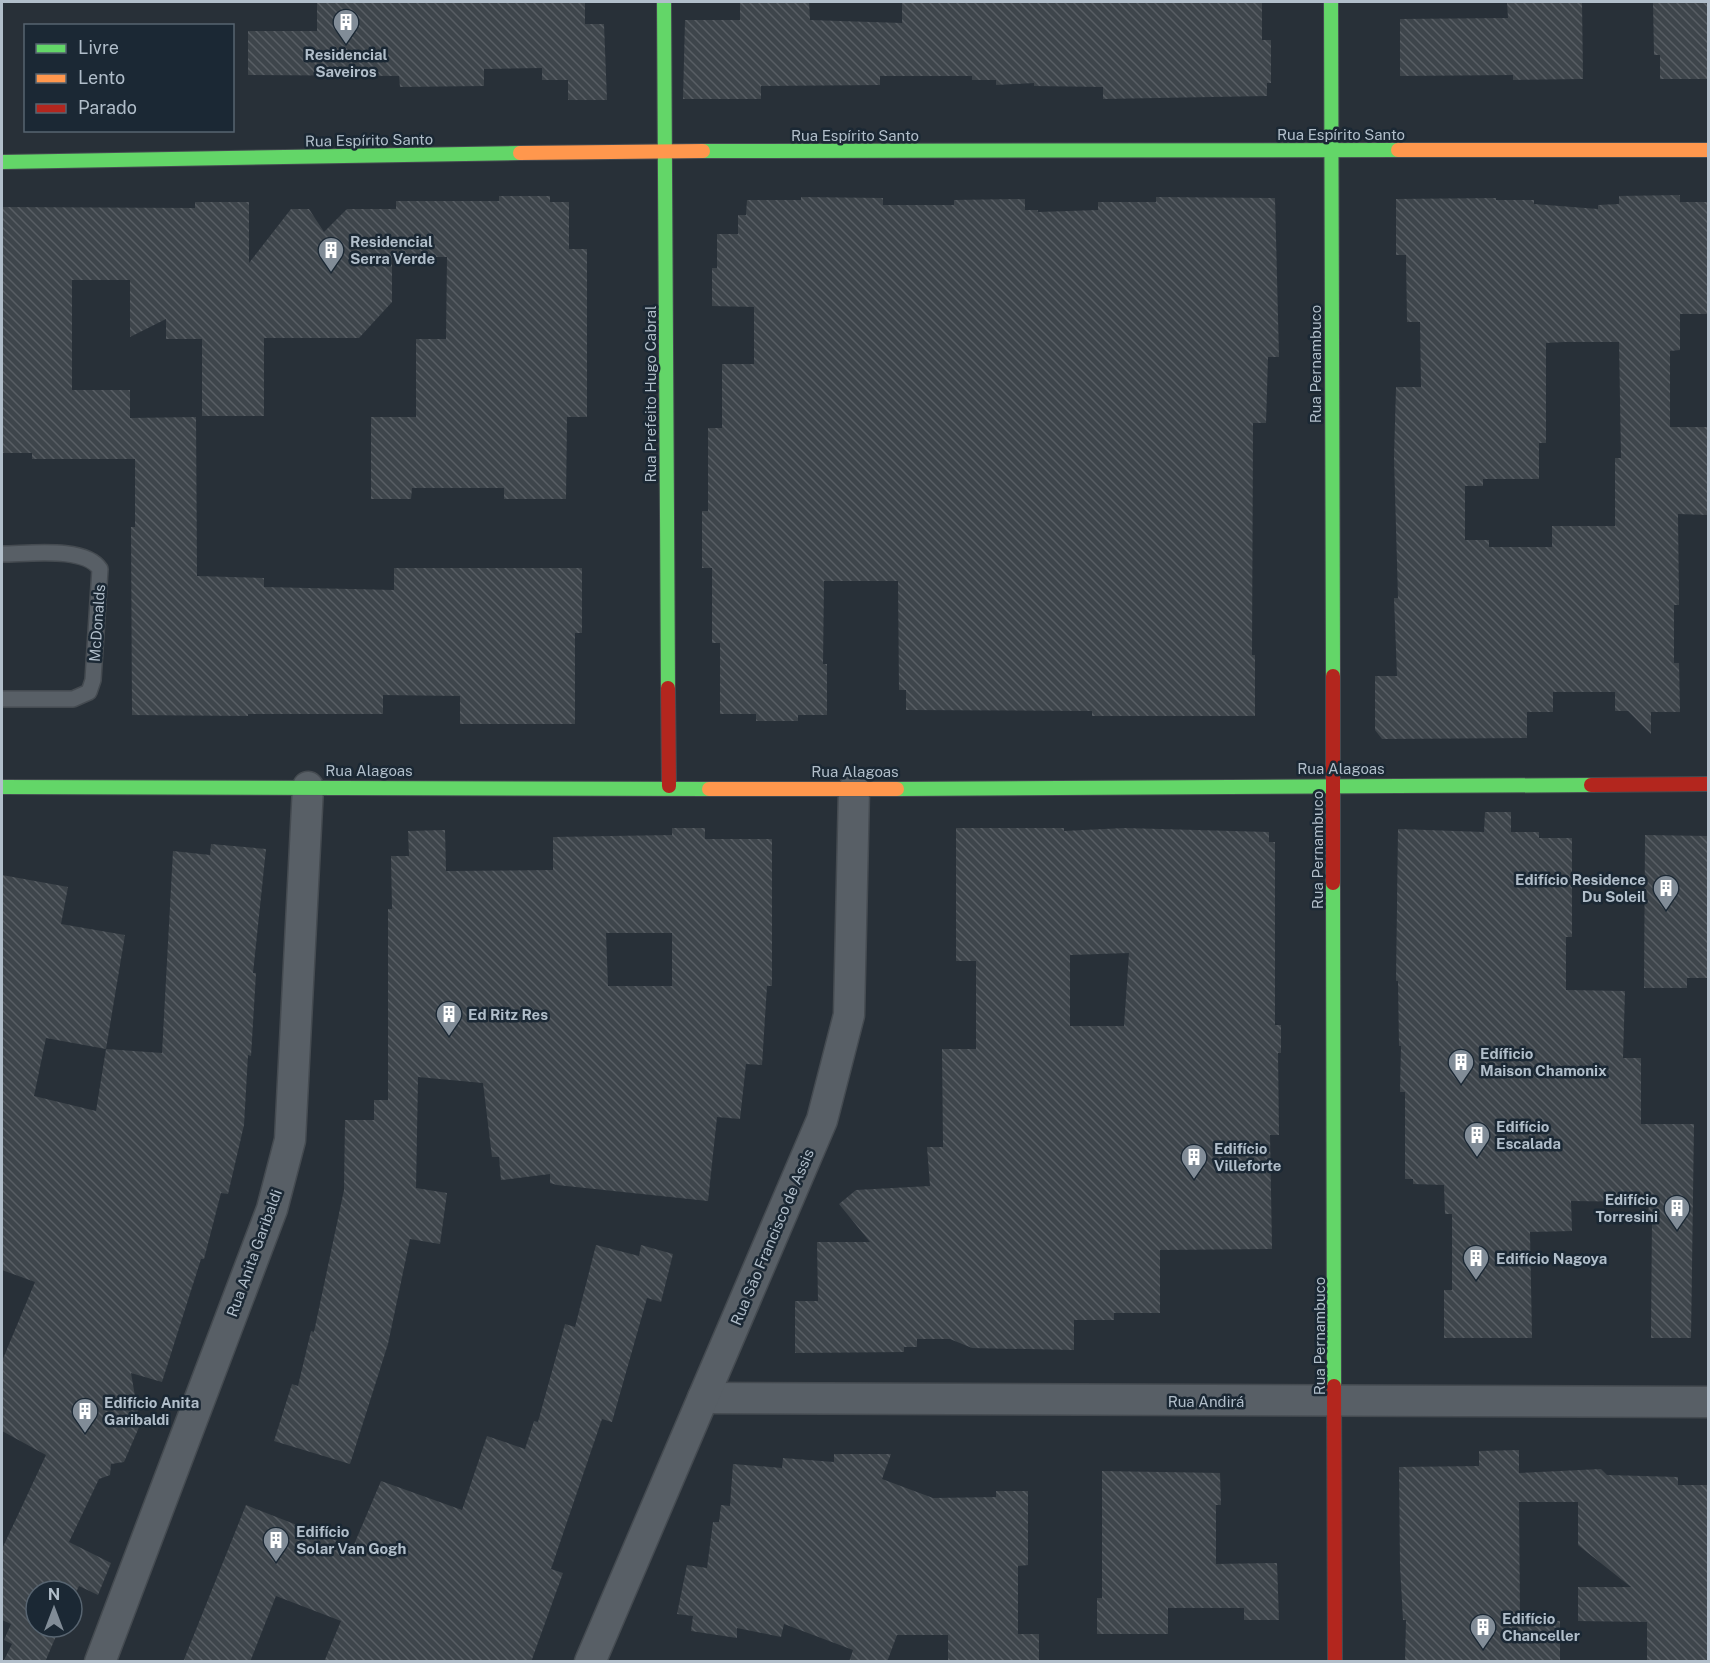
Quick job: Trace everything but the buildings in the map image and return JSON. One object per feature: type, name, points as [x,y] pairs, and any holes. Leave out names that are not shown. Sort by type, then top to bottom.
[{"type":"street","name":"Rua Prefeito Hugo Cabral","points":[[664,2],[669,786]]},
{"type":"street","name":"Rua Pernambuco","points":[[1331,2],[1335,1662]]},
{"type":"street","name":"Rua Espírito Santo","points":[[2,162],[665,151],[1708,150]]},
{"type":"street","name":"Rua Alagoas","points":[[2,787],[669,786],[854,789],[1708,784]]},
{"type":"street","name":"Rua Anita Garibaldi","points":[[100,1662],[272,1209],[290,1140],[308,787]]},
{"type":"street","name":"Rua São Francisco de Assis","points":[[590,1662],[822,1120],[849,1015],[854,789]]},
{"type":"street","name":"Rua Andirá","points":[[703,1398],[1708,1402]]},
{"type":"lane","name":"McDonalds","points":[[2,554],[79,554],[94,560],[100,569],[93,680],[88,692],[73,699],[2,699]]},
{"type":"traffic: fast","points":[[664,2],[668,688]]},
{"type":"traffic: fast","points":[[1331,2],[1333,676]]},
{"type":"traffic: fast","points":[[703,151],[1398,150]]},
{"type":"traffic: fast","points":[[2,162],[520,153]]},
{"type":"traffic: fast","points":[[897,789],[1591,785]]},
{"type":"traffic: fast","points":[[2,787],[709,789]]},
{"type":"traffic: fast","points":[[1333,883],[1334,1386]]},
{"type":"traffic: slow","points":[[1398,150],[1708,150]]},
{"type":"traffic: slow","points":[[520,153],[703,151]]},
{"type":"traffic: slow","points":[[709,789],[897,789]]},
{"type":"traffic: jam","points":[[1333,676],[1333,883]]},
{"type":"traffic: jam","points":[[668,688],[669,786]]},
{"type":"traffic: jam","points":[[1591,785],[1708,784]]},
{"type":"traffic: jam","points":[[1334,1386],[1335,1662]]},
{"type":"place","name":"Residencial Saveiros","points":[[346,45]]},
{"type":"place","name":"Residencial Serra Verde","points":[[331,273]]},
{"type":"place","name":"Edifício Residence Du Soleil","points":[[1666,911]]},
{"type":"place","name":"Ed Ritz Res","points":[[449,1037]]},
{"type":"place","name":"Edíficio Maison Chamonix","points":[[1461,1085]]},
{"type":"place","name":"Edifício Escalada","points":[[1477,1158]]},
{"type":"place","name":"Edifício Villeforte","points":[[1194,1180]]},
{"type":"place","name":"Edifício Torresini","points":[[1677,1231]]},
{"type":"place","name":"Edifício Nagoya","points":[[1476,1281]]},
{"type":"place","name":"Edifício Anita Garibaldi","points":[[85,1434]]},
{"type":"place","name":"Edifício Solar Van Gogh","points":[[276,1563]]},
{"type":"place","name":"Edifício Chanceller","points":[[1483,1650]]}]
